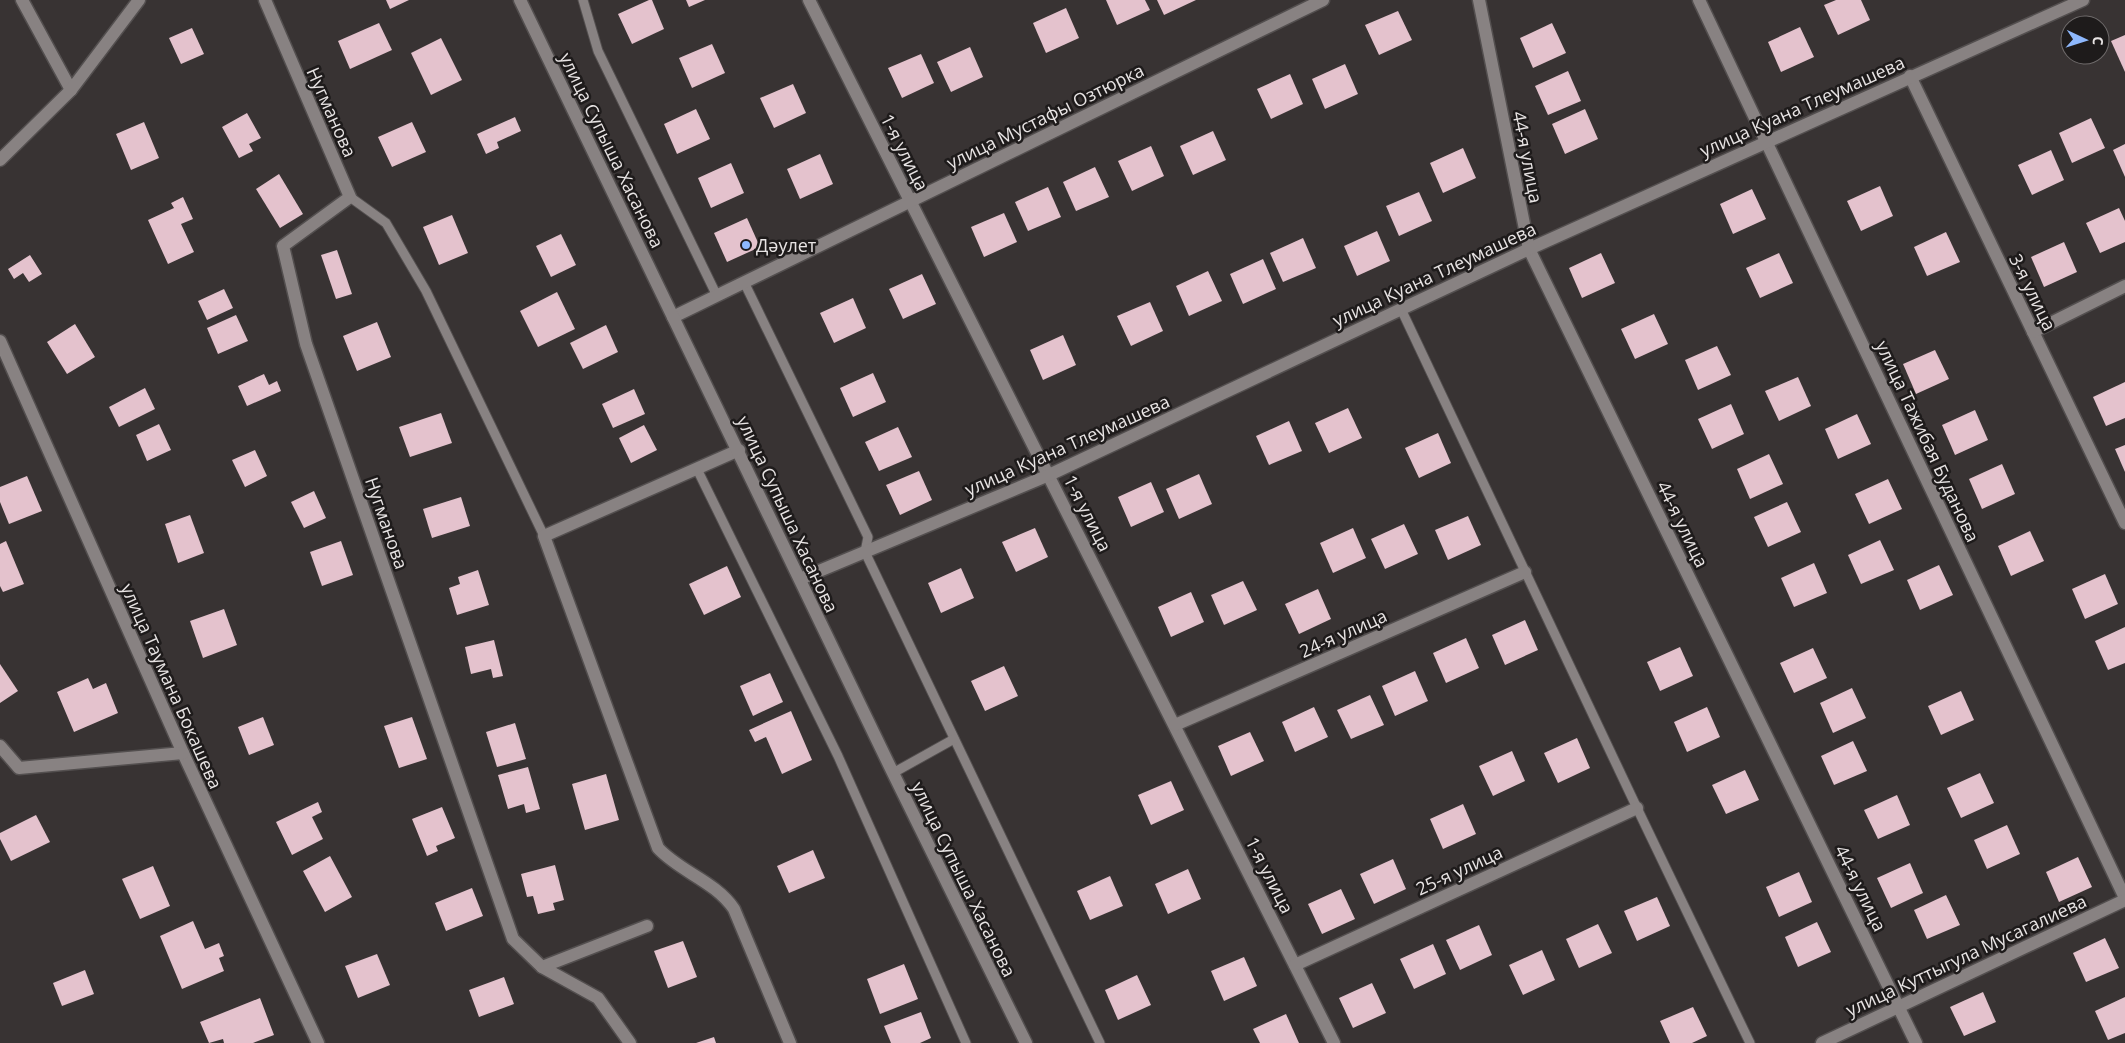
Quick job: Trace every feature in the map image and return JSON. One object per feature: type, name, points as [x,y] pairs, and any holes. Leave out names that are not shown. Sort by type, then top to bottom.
[{"type":"street","points":[[22,0],[71,90]]},
{"type":"street","points":[[0,160],[71,90],[139,0]]},
{"type":"street","name":"Нугманова","points":[[265,0],[350,197],[283,246],[306,344],[513,939],[542,967],[598,998],[630,1043]]},
{"type":"street","name":"улица Супыша Хасанова","points":[[520,0],[739,450],[893,773],[1026,1043]]},
{"type":"street","name":"1-я улица","points":[[809,0],[1296,964],[1334,1043]]},
{"type":"street","name":"улица Мустафы Озтюрка","points":[[673,317],[1323,0]]},
{"type":"street","name":"44-я улица","points":[[1479,0],[1529,249],[1916,1043]]},
{"type":"street","name":"улица Тажибая Буданова","points":[[1699,0],[2125,899]]},
{"type":"street","name":"улица Куана Тлеумашева","points":[[800,579],[1049,475],[1529,249],[1910,76],[2083,0]]},
{"type":"street","name":"3-я улица","points":[[1910,76],[2125,523]]},
{"type":"street","points":[[2033,332],[2125,286]]},
{"type":"street","name":"улица Таумана Бокашева","points":[[0,341],[183,753],[318,1043]]},
{"type":"street","points":[[739,450],[698,470],[544,536],[658,848],[668,860],[716,889],[731,904],[790,1043]]},
{"type":"street","name":"24-я улица","points":[[1175,726],[1525,572]]},
{"type":"street","points":[[0,746],[20,768],[183,753]]},
{"type":"street","name":"25-я улица","points":[[1296,964],[1637,808]]},
{"type":"street","name":"улица Куттыгула Мусагалиева","points":[[1822,1043],[1898,1005],[2125,899]]},
{"type":"street","points":[[542,967],[647,926]]},
{"type":"lane","points":[[583,0],[598,52],[717,296]]},
{"type":"lane","points":[[350,197],[386,224],[426,291],[544,536]]},
{"type":"lane","points":[[744,282],[868,537],[865,552],[1100,1043]]},
{"type":"lane","points":[[1401,308],[1750,1043]]},
{"type":"lane","points":[[698,470],[838,756],[966,1043]]},
{"type":"lane","points":[[893,773],[954,739]]},
{"type":"building","points":[[386,0],[409,0],[390,9]]},
{"type":"building","points":[[652,0],[664,29],[632,44],[618,14]]},
{"type":"building","points":[[686,0],[705,0],[689,7]]},
{"type":"building","points":[[1106,0],[1145,0],[1150,10],[1117,25]]},
{"type":"building","points":[[1157,0],[1196,0],[1164,15]]},
{"type":"building","points":[[1836,0],[1861,0],[1870,20],[1838,35],[1824,5]]},
{"type":"building","points":[[1066,8],[1079,38],[1046,53],[1033,23]]},
{"type":"building","points":[[1398,11],[1412,40],[1379,55],[1365,25]]},
{"type":"building","points":[[379,23],[392,50],[350,69],[338,41]]},
{"type":"building","points":[[1552,23],[1566,53],[1533,68],[1520,38]]},
{"type":"building","points":[[1800,27],[1814,57],[1781,72],[1768,42]]},
{"type":"building","points":[[192,28],[204,54],[181,64],[169,38]]},
{"type":"building","points":[[2125,35],[2125,72],[2111,41]]},
{"type":"building","points":[[441,38],[462,80],[431,95],[411,53]]},
{"type":"building","points":[[712,44],[725,73],[692,88],[679,58]]},
{"type":"building","points":[[970,47],[983,77],[951,92],[937,62]]},
{"type":"building","points":[[921,54],[934,83],[902,98],[888,68]]},
{"type":"building","points":[[1345,64],[1358,94],[1325,109],[1312,79]]},
{"type":"building","points":[[1568,71],[1581,101],[1548,115],[1535,86]]},
{"type":"building","points":[[1290,74],[1303,104],[1271,119],[1257,89]]},
{"type":"building","points":[[793,84],[806,113],[774,128],[760,98]]},
{"type":"building","points":[[696,109],[710,139],[677,154],[664,124]]},
{"type":"building","points":[[1585,109],[1598,139],[1565,154],[1552,124]]},
{"type":"building","points":[[247,113],[261,138],[249,144],[253,151],[239,158],[222,127]]},
{"type":"building","points":[[515,117],[521,131],[497,142],[499,148],[486,154],[477,134]]},
{"type":"building","points":[[2091,118],[2105,148],[2072,163],[2059,133]]},
{"type":"building","points":[[144,122],[159,158],[131,170],[116,134]]},
{"type":"building","points":[[412,122],[426,152],[392,167],[378,137]]},
{"type":"building","points":[[1213,131],[1226,160],[1193,175],[1180,146]]},
{"type":"building","points":[[2125,144],[2125,177],[2113,150]]},
{"type":"building","points":[[1151,146],[1164,176],[1132,191],[1118,161]]},
{"type":"building","points":[[1463,148],[1476,178],[1443,193],[1430,163]]},
{"type":"building","points":[[2051,150],[2064,180],[2032,195],[2018,165]]},
{"type":"building","points":[[820,154],[833,184],[800,199],[787,169]]},
{"type":"building","points":[[731,163],[744,193],[711,208],[698,178]]},
{"type":"building","points":[[1095,167],[1109,197],[1076,211],[1063,182]]},
{"type":"building","points":[[279,174],[303,214],[280,228],[256,189]]},
{"type":"building","points":[[1880,186],[1893,216],[1861,231],[1847,201]]},
{"type":"building","points":[[1048,187],[1061,217],[1028,231],[1015,202]]},
{"type":"building","points":[[1752,189],[1766,219],[1733,234],[1720,204]]},
{"type":"building","points":[[1419,192],[1432,221],[1399,236],[1386,206]]},
{"type":"building","points":[[183,197],[193,219],[181,224],[194,252],[168,264],[148,220],[174,208],[171,203]]},
{"type":"building","points":[[2119,208],[2125,221],[2125,242],[2100,253],[2086,223]]},
{"type":"building","points":[[1004,213],[1017,242],[984,257],[971,227]]},
{"type":"building","points":[[452,215],[468,253],[439,265],[423,227]]},
{"type":"building","points":[[747,218],[760,247],[727,262],[714,233]]},
{"type":"building","points":[[1377,231],[1390,261],[1357,276],[1344,246]]},
{"type":"building","points":[[1946,232],[1960,262],[1927,276],[1914,247]]},
{"type":"building","points":[[561,234],[576,265],[551,277],[536,246]]},
{"type":"building","points":[[1303,238],[1316,268],[1283,282],[1270,253]]},
{"type":"building","points":[[2064,242],[2077,272],[2044,287],[2031,257]]},
{"type":"building","points":[[337,250],[352,294],[336,299],[321,255]]},
{"type":"building","points":[[1601,253],[1615,283],[1582,298],[1569,268]]},
{"type":"building","points":[[1779,253],[1793,283],[1760,298],[1746,268]]},
{"type":"building","points":[[30,255],[42,274],[29,282],[23,273],[14,279],[8,269]]},
{"type":"building","points":[[1263,259],[1276,289],[1243,304],[1230,274]]},
{"type":"building","points":[[1208,271],[1222,301],[1189,316],[1176,286]]},
{"type":"building","points":[[922,274],[936,304],[903,319],[889,289]]},
{"type":"building","points":[[224,289],[233,308],[207,320],[198,301]]},
{"type":"building","points":[[557,292],[575,329],[538,347],[520,311]]},
{"type":"building","points":[[853,298],[866,328],[834,343],[820,313]]},
{"type":"building","points":[[1150,302],[1163,331],[1131,346],[1117,316]]},
{"type":"building","points":[[1654,314],[1668,344],[1635,359],[1621,329]]},
{"type":"building","points":[[236,315],[248,341],[218,354],[207,328]]},
{"type":"building","points":[[377,322],[391,357],[357,371],[343,336]]},
{"type":"building","points":[[75,324],[95,357],[67,374],[47,342]]},
{"type":"building","points":[[606,325],[618,352],[583,369],[570,343]]},
{"type":"building","points":[[1063,335],[1076,365],[1043,380],[1030,350]]},
{"type":"building","points":[[1717,346],[1731,375],[1698,390],[1685,360]]},
{"type":"building","points":[[1935,350],[1949,379],[1916,394],[1903,364]]},
{"type":"building","points":[[873,373],[886,402],[853,417],[840,388]]},
{"type":"building","points":[[264,374],[269,385],[277,381],[281,391],[247,406],[238,386]]},
{"type":"building","points":[[1798,377],[1811,406],[1779,421],[1765,391]]},
{"type":"building","points":[[2125,382],[2125,418],[2106,426],[2093,397]]},
{"type":"building","points":[[145,388],[155,409],[119,427],[109,407]]},
{"type":"building","points":[[634,389],[645,414],[613,428],[602,404]]},
{"type":"building","points":[[1731,404],[1744,434],[1712,449],[1698,419]]},
{"type":"building","points":[[1348,408],[1362,438],[1329,453],[1315,423]]},
{"type":"building","points":[[1975,410],[1988,440],[1955,455],[1942,425]]},
{"type":"building","points":[[441,413],[452,443],[410,457],[399,427]]},
{"type":"building","points":[[1857,414],[1871,444],[1838,459],[1825,429]]},
{"type":"building","points":[[1289,421],[1302,451],[1269,465],[1256,436]]},
{"type":"building","points":[[159,424],[171,450],[147,461],[136,435]]},
{"type":"building","points":[[644,425],[657,450],[631,463],[619,438]]},
{"type":"building","points":[[898,427],[912,457],[879,471],[865,442]]},
{"type":"building","points":[[1438,433],[1451,463],[1419,478],[1405,448]]},
{"type":"building","points":[[2125,445],[2125,472],[2115,449]]},
{"type":"building","points":[[255,450],[267,476],[245,487],[232,460]]},
{"type":"building","points":[[1769,454],[1783,484],[1750,499],[1737,469]]},
{"type":"building","points":[[2002,464],[2015,494],[1982,509],[1969,479]]},
{"type":"building","points":[[919,471],[932,500],[900,515],[886,485]]},
{"type":"building","points":[[1199,474],[1212,504],[1179,519],[1166,489]]},
{"type":"building","points":[[27,476],[42,511],[9,524],[0,502],[0,487]]},
{"type":"building","points":[[1888,479],[1902,509],[1869,524],[1855,494]]},
{"type":"building","points":[[1151,482],[1164,512],[1131,527],[1118,497]]},
{"type":"building","points":[[314,491],[326,518],[304,528],[291,502]]},
{"type":"building","points":[[461,497],[470,526],[432,538],[423,509]]},
{"type":"building","points":[[1787,502],[1801,532],[1768,547],[1754,517]]},
{"type":"building","points":[[190,515],[204,553],[178,563],[165,524]]},
{"type":"building","points":[[1468,516],[1481,545],[1448,560],[1435,530]]},
{"type":"building","points":[[1404,524],[1418,554],[1385,569],[1371,539]]},
{"type":"building","points":[[1035,528],[1048,557],[1016,572],[1002,542]]},
{"type":"building","points":[[1353,528],[1366,558],[1333,573],[1320,543]]},
{"type":"building","points":[[2030,531],[2044,561],[2011,576],[1998,546]]},
{"type":"building","points":[[1880,540],[1894,570],[1861,584],[1848,555]]},
{"type":"building","points":[[6,541],[24,584],[3,592],[0,586],[0,544]]},
{"type":"building","points":[[341,541],[353,575],[322,586],[310,552]]},
{"type":"building","points":[[1814,563],[1827,593],[1794,607],[1781,578]]},
{"type":"building","points":[[1939,565],[1953,595],[1920,610],[1907,580]]},
{"type":"building","points":[[727,566],[741,597],[704,615],[689,584]]},
{"type":"building","points":[[961,568],[974,598],[941,613],[928,583]]},
{"type":"building","points":[[478,570],[489,605],[457,615],[449,588],[460,584],[458,577]]},
{"type":"building","points":[[2105,574],[2118,604],[2085,619],[2072,589]]},
{"type":"building","points":[[1243,581],[1257,610],[1224,625],[1211,595]]},
{"type":"building","points":[[1318,589],[1331,619],[1299,634],[1285,604]]},
{"type":"building","points":[[1191,592],[1204,622],[1171,637],[1158,607]]},
{"type":"building","points":[[224,609],[237,645],[203,658],[190,621]]},
{"type":"building","points":[[1525,620],[1538,650],[1505,665],[1492,635]]},
{"type":"building","points":[[2125,627],[2125,663],[2108,670],[2095,641]]},
{"type":"building","points":[[1466,638],[1479,668],[1446,683],[1433,653]]},
{"type":"building","points":[[494,640],[503,676],[493,678],[491,669],[471,674],[465,647]]},
{"type":"building","points":[[1680,647],[1693,676],[1660,691],[1647,662]]},
{"type":"building","points":[[1813,648],[1827,678],[1794,693],[1780,663]]},
{"type":"building","points":[[0,664],[18,691],[0,703]]},
{"type":"building","points":[[1004,666],[1018,696],[985,711],[971,681]]},
{"type":"building","points":[[1415,671],[1428,701],[1395,716],[1382,686]]},
{"type":"building","points":[[770,673],[783,702],[753,716],[740,686]]},
{"type":"building","points":[[88,678],[93,689],[106,683],[118,713],[74,732],[57,692]]},
{"type":"building","points":[[1852,688],[1866,718],[1833,733],[1820,703]]},
{"type":"building","points":[[1961,691],[1974,720],[1941,735],[1928,706]]},
{"type":"building","points":[[1370,695],[1384,725],[1351,739],[1337,710]]},
{"type":"building","points":[[1314,707],[1328,737],[1295,752],[1282,722]]},
{"type":"building","points":[[1707,707],[1720,737],[1687,752],[1674,722]]},
{"type":"building","points":[[791,711],[812,760],[782,774],[766,737],[755,742],[749,730]]},
{"type":"building","points":[[263,717],[274,745],[249,755],[238,727]]},
{"type":"building","points":[[412,717],[427,759],[399,768],[384,726]]},
{"type":"building","points":[[515,723],[526,759],[497,767],[486,732]]},
{"type":"building","points":[[1250,732],[1264,761],[1231,776],[1218,746]]},
{"type":"building","points":[[1577,738],[1590,768],[1558,783],[1544,753]]},
{"type":"building","points":[[1853,741],[1867,771],[1834,785],[1821,756]]},
{"type":"building","points":[[1512,751],[1525,781],[1493,796],[1479,766]]},
{"type":"building","points":[[528,767],[540,809],[526,813],[524,804],[508,809],[498,775]]},
{"type":"building","points":[[1745,770],[1759,800],[1726,814],[1712,785]]},
{"type":"building","points":[[1980,773],[1994,803],[1961,818],[1947,788]]},
{"type":"building","points":[[606,774],[619,820],[585,830],[572,784]]},
{"type":"building","points":[[1171,781],[1184,810],[1151,825],[1138,795]]},
{"type":"building","points":[[1897,795],[1910,825],[1878,839],[1864,810]]},
{"type":"building","points":[[318,802],[322,812],[312,817],[323,839],[292,855],[276,822]]},
{"type":"building","points":[[1463,804],[1476,834],[1443,849],[1430,819]]},
{"type":"building","points":[[442,807],[455,838],[436,846],[438,851],[427,856],[412,819]]},
{"type":"building","points":[[36,815],[50,842],[11,861],[0,839],[0,833]]},
{"type":"building","points":[[2007,825],[2020,854],[1987,869],[1974,840]]},
{"type":"building","points":[[813,850],[825,878],[789,893],[777,866]]},
{"type":"building","points":[[330,856],[352,897],[325,912],[303,871]]},
{"type":"building","points":[[2078,857],[2092,887],[2059,902],[2046,872]]},
{"type":"building","points":[[1393,859],[1406,889],[1374,904],[1360,874]]},
{"type":"building","points":[[1910,863],[1923,893],[1891,908],[1877,878]]},
{"type":"building","points":[[555,865],[564,900],[553,903],[555,910],[538,914],[533,896],[527,897],[521,874]]},
{"type":"building","points":[[153,866],[170,906],[140,919],[122,879]]},
{"type":"building","points":[[1188,869],[1201,899],[1168,914],[1155,884]]},
{"type":"building","points":[[1799,872],[1812,902],[1779,917],[1766,887]]},
{"type":"building","points":[[1110,876],[1123,906],[1090,920],[1077,891]]},
{"type":"building","points":[[472,888],[483,916],[446,931],[435,903]]},
{"type":"building","points":[[1341,889],[1355,919],[1322,934],[1308,904]]},
{"type":"building","points":[[1946,895],[1960,925],[1927,939],[1914,910]]},
{"type":"building","points":[[1657,897],[1670,926],[1637,941],[1624,911]]},
{"type":"building","points":[[193,921],[205,949],[219,943],[224,956],[219,958],[224,971],[182,989],[160,936]]},
{"type":"building","points":[[1817,922],[1831,952],[1798,967],[1785,937]]},
{"type":"building","points":[[1598,924],[1612,953],[1579,968],[1566,939]]},
{"type":"building","points":[[1479,925],[1492,955],[1460,970],[1446,940]]},
{"type":"building","points":[[2105,938],[2119,968],[2086,982],[2073,953]]},
{"type":"building","points":[[683,941],[697,977],[668,988],[654,951]]},
{"type":"building","points":[[1433,944],[1446,974],[1414,989],[1400,959]]},
{"type":"building","points":[[1542,950],[1555,980],[1523,995],[1509,965]]},
{"type":"building","points":[[377,954],[390,985],[358,998],[345,966]]},
{"type":"building","points":[[1244,957],[1257,986],[1224,1001],[1211,971]]},
{"type":"building","points":[[904,964],[918,999],[880,1014],[867,979]]},
{"type":"building","points":[[85,970],[94,994],[62,1006],[53,983]]},
{"type":"building","points":[[1137,975],[1151,1005],[1118,1020],[1105,990]]},
{"type":"building","points":[[504,977],[514,1004],[479,1017],[469,990]]},
{"type":"building","points":[[1372,983],[1386,1013],[1353,1028],[1339,998]]},
{"type":"building","points":[[1983,992],[1996,1022],[1964,1036],[1950,1007]]},
{"type":"building","points":[[2125,997],[2125,1033],[2108,1040],[2095,1011]]},
{"type":"building","points":[[260,998],[274,1035],[253,1043],[224,1043],[223,1039],[209,1043],[200,1022]]},
{"type":"building","points":[[1693,1007],[1707,1036],[1692,1043],[1670,1043],[1660,1021]]},
{"type":"building","points":[[921,1012],[931,1038],[920,1043],[891,1043],[884,1026]]},
{"type":"building","points":[[1286,1014],[1299,1043],[1260,1043],[1253,1029]]},
{"type":"building","points":[[714,1037],[716,1043],[696,1043]]},
{"type":"place","name":"Дәулет","points":[[746,245]]}]
